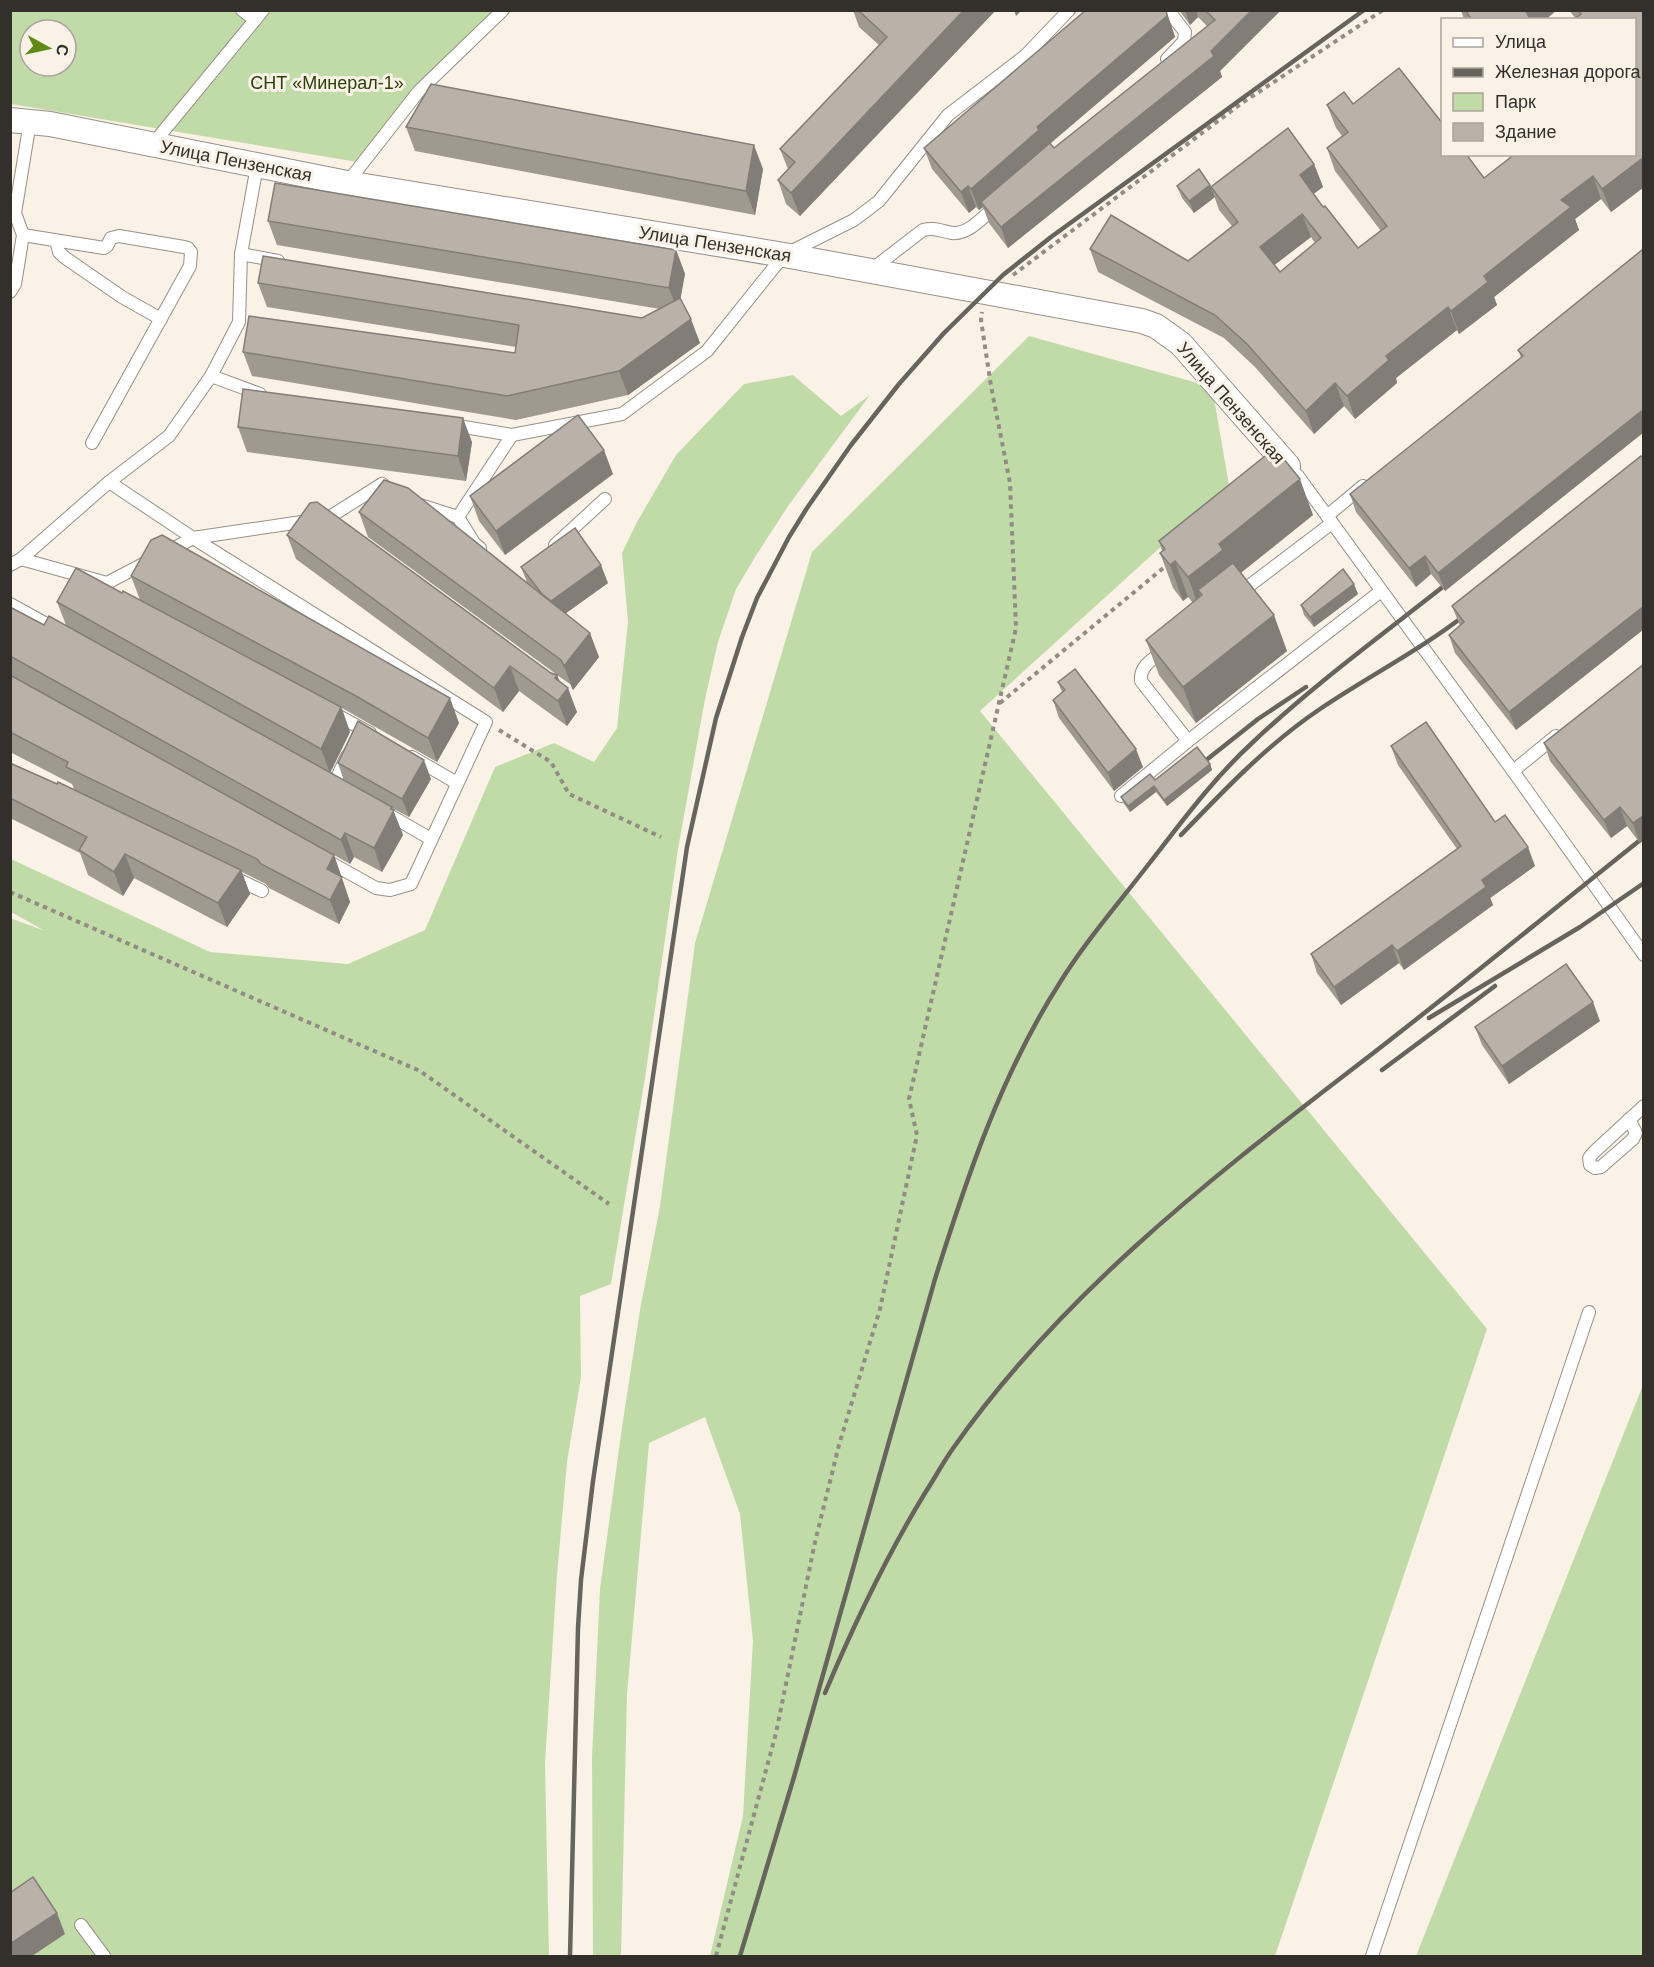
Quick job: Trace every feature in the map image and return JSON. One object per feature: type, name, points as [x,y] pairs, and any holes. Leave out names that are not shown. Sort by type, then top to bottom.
[{"type":"street","name":"Улица Пензенская","points":[[20,121],[50,124],[347,183],[784,255],[1126,318],[1156,327],[1181,344],[1288,466],[1264,485]]},
{"type":"lane","points":[[152,145],[259,15],[242,10]]},
{"type":"lane","points":[[347,183],[419,91],[503,10]]},
{"type":"lane","points":[[443,424],[513,435],[622,414],[707,351],[784,255],[854,220],[879,201],[948,115],[1025,56],[1069,10]]},
{"type":"lane","points":[[1160,65],[1184,41],[1185,32],[1168,10]]},
{"type":"lane","points":[[10,292],[15,285],[23,235],[15,213],[20,121]]},
{"type":"lane","points":[[16,562],[109,482],[169,436],[245,323],[241,254],[257,166]]},
{"type":"lane","points":[[870,271],[923,230],[931,228],[949,233],[964,232],[1008,196]]},
{"type":"lane","points":[[23,235],[104,248],[111,238],[119,236],[188,248],[191,252],[190,266],[92,443]]},
{"type":"lane","points":[[57,240],[59,252],[64,256],[122,297],[161,319]]},
{"type":"lane","points":[[241,254],[287,262]]},
{"type":"lane","points":[[211,376],[270,396]]},
{"type":"lane","points":[[458,517],[513,435]]},
{"type":"lane","points":[[1288,466],[1513,771],[1644,954]]},
{"type":"lane","points":[[1223,606],[1329,519],[1374,478]]},
{"type":"lane","points":[[109,482],[193,538],[486,722],[411,884],[390,890],[376,888],[313,853]]},
{"type":"lane","points":[[16,562],[111,586],[193,538],[332,522],[382,484],[398,498],[458,517],[474,543],[490,556]]},
{"type":"lane","points":[[546,552],[605,499]]},
{"type":"lane","points":[[1121,796],[1381,591]]},
{"type":"lane","points":[[10,604],[73,639]]},
{"type":"lane","points":[[1178,640],[1146,665],[1140,676],[1141,681],[1188,741]]},
{"type":"lane","points":[[320,706],[356,737],[380,739]]},
{"type":"lane","points":[[1513,771],[1569,726]]},
{"type":"lane","points":[[322,778],[339,786],[356,737]]},
{"type":"lane","points":[[399,750],[457,783]]},
{"type":"lane","points":[[373,806],[430,839]]},
{"type":"lane","points":[[220,871],[262,891]]},
{"type":"lane","points":[[1629,1119],[1644,1106]]},
{"type":"lane","points":[[1372,1956],[1589,1312]]},
{"type":"lane","points":[[81,1925],[104,1956]]},
{"type":"path","points":[[716,1956],[776,1733],[815,1542],[839,1445],[880,1309],[917,1135],[909,1099],[1016,628],[1010,483],[991,386],[981,320],[983,307],[990,293],[1242,103],[1383,10]]},
{"type":"path","points":[[999,704],[1169,563]]},
{"type":"path","points":[[486,722],[550,762],[569,794],[662,837]]},
{"type":"path","points":[[10,892],[420,1071],[609,1204]]},
{"type":"green space","name":"СНТ «Минерал-1»","points":[[10,11],[500,11],[357,162],[11,104]]},
{"type":"green space","points":[[1029,336],[1212,387],[1229,485],[980,711],[1487,1329],[1275,1956],[710,1956],[743,1816],[753,1641],[740,1514],[705,1417],[649,1443],[627,1694],[621,1956],[593,1956],[592,1757],[600,1589],[640,1310],[660,1206],[695,943],[812,552]]},
{"type":"green space","points":[[793,375],[841,416],[870,395],[788,506],[757,554],[736,589],[718,642],[705,699],[678,849],[645,1078],[611,1284],[580,1296],[581,1377],[567,1462],[545,1763],[549,1956],[11,1956],[10,918],[45,931],[11,912],[11,859],[210,952],[348,964],[425,930],[495,767],[554,743],[594,762],[617,728],[628,622],[622,553],[637,522],[676,455],[744,384]]},
{"type":"green space","points":[[1643,1385],[1643,1956],[1416,1956]]},
{"type":"building","points":[[858,10],[964,10],[791,193],[778,180],[795,162],[780,149],[887,37]]},
{"type":"building","points":[[1086,10],[1166,10],[1167,16],[1037,127],[1039,130],[971,189],[968,186],[961,192],[924,148]]},
{"type":"building","points":[[1205,10],[1252,10],[1211,51],[1214,56],[1001,227],[981,202],[1050,143],[1054,148],[1215,20]]},
{"type":"building","points":[[1465,10],[1525,10],[1530,18],[1471,18]]},
{"type":"building","points":[[1578,10],[1644,10],[1644,157],[1602,189],[1593,176],[1561,200],[1571,207],[1484,276],[1488,282],[1451,311],[1448,307],[1386,356],[1389,360],[1347,396],[1335,383],[1306,411],[1247,344],[1215,315],[1090,249],[1111,215],[1188,261],[1238,222],[1211,187],[1288,128],[1314,164],[1300,175],[1323,207],[1325,206],[1358,248],[1387,226],[1327,148],[1348,132],[1327,105],[1344,92],[1353,104],[1399,68],[1441,121],[1441,156],[1468,156],[1484,178],[1512,156],[1636,156],[1636,18],[1576,18],[1581,14]],"holes":[[[1302,214],[1321,238],[1280,272],[1260,247]]]},
{"type":"building","points":[[431,84],[754,145],[746,191],[406,127]]},
{"type":"building","points":[[1199,169],[1210,185],[1189,201],[1177,186]]},
{"type":"building","points":[[275,183],[676,250],[669,288],[268,221]]},
{"type":"building","points":[[1644,247],[1644,409],[1438,573],[1425,556],[1409,568],[1350,494],[1523,356],[1518,350]]},
{"type":"building","points":[[263,256],[642,318],[680,298],[691,319],[619,371],[507,396],[243,352],[249,316],[515,353],[519,325],[258,283]]},
{"type":"building","points":[[243,389],[463,418],[458,456],[238,427]]},
{"type":"building","points":[[578,415],[604,450],[496,531],[470,496]]},
{"type":"building","points":[[1275,448],[1300,479],[1219,544],[1223,550],[1188,577],[1175,561],[1170,565],[1160,553],[1165,549],[1159,541]]},
{"type":"building","points":[[1641,456],[1644,458],[1644,606],[1509,712],[1449,635],[1464,622],[1452,606]]},
{"type":"building","points":[[384,480],[408,488],[590,633],[564,666],[561,660],[359,512]]},
{"type":"building","points":[[317,502],[551,673],[557,675],[555,678],[568,688],[558,701],[510,666],[494,688],[287,535],[310,503]]},
{"type":"building","points":[[575,528],[601,565],[551,601],[542,594],[521,567]]},
{"type":"building","points":[[162,535],[450,698],[428,738],[356,696],[131,576],[151,540]]},
{"type":"building","points":[[1233,563],[1274,615],[1183,687],[1146,640],[1202,595],[1198,590]]},
{"type":"building","points":[[76,568],[341,707],[321,749],[57,602]]},
{"type":"building","points":[[1343,569],[1354,584],[1310,617],[1301,605]]},
{"type":"building","points":[[10,607],[44,625],[49,616],[392,807],[391,809],[394,810],[374,848],[345,833],[341,840],[10,656]]},
{"type":"building","points":[[1644,664],[1644,815],[1633,823],[1620,807],[1604,820],[1544,743]]},
{"type":"building","points":[[1075,669],[1136,749],[1108,773],[1053,700],[1065,690],[1058,682]]},
{"type":"building","points":[[10,675],[334,855],[327,869],[342,877],[330,900],[261,864],[257,859],[66,767],[68,762],[10,732]]},
{"type":"building","points":[[358,721],[424,760],[402,799],[338,763]]},
{"type":"building","points":[[1426,722],[1495,822],[1505,815],[1528,847],[1482,880],[1486,887],[1397,951],[1392,945],[1334,987],[1311,954],[1461,846],[1391,746]]},
{"type":"building","points":[[1197,747],[1210,764],[1164,800],[1154,786],[1128,806],[1121,797],[1150,774],[1155,780]]},
{"type":"building","points":[[10,763],[57,784],[58,782],[241,870],[218,903],[125,854],[114,872],[79,850],[87,837],[10,798]]},
{"type":"building","points":[[1566,964],[1593,1002],[1502,1066],[1475,1027]]},
{"type":"building","points":[[33,1877],[57,1913],[10,1944],[10,1893]]},
{"type":"railway","points":[[570,1956],[578,1628],[581,1580],[593,1481],[687,847],[716,718],[757,598],[789,537],[851,445],[899,384],[944,333],[1003,275],[1051,237],[1364,10]]},
{"type":"railway","points":[[740,1956],[794,1777],[935,1279],[987,1127],[1038,1019],[1059,984],[1102,923],[1223,772],[1300,700],[1454,578]]},
{"type":"railway","points":[[1181,835],[1247,768],[1282,737],[1469,612]]},
{"type":"railway","points":[[1195,769],[1258,719],[1306,687]]},
{"type":"railway","points":[[825,1693],[871,1591],[946,1458],[995,1393],[1039,1342],[1135,1246],[1187,1201],[1644,837]]},
{"type":"railway","points":[[1429,1018],[1580,927],[1644,883]]},
{"type":"railway","points":[[1382,1070],[1495,986]]}]
